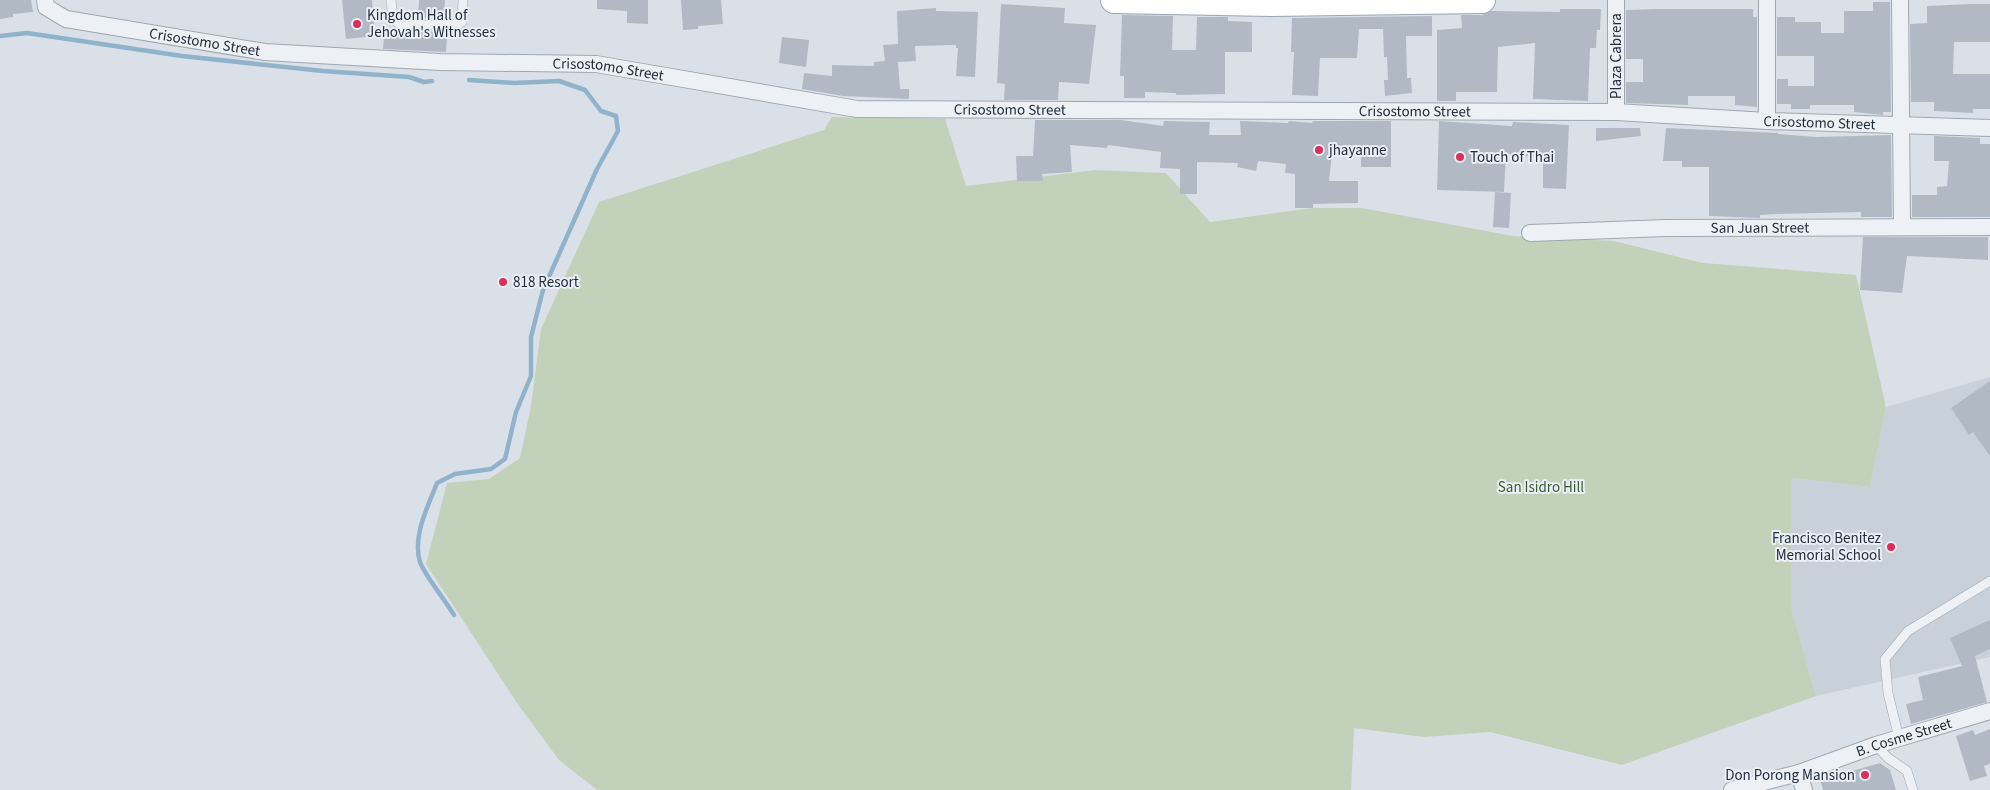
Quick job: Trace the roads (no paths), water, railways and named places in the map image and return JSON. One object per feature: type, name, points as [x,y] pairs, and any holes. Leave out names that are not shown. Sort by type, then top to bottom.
[{"type":"main road","points":[[1114,0],[1271,3],[1482,0]]},
{"type":"street","name":"Crisostomo Street","points":[[45,0],[46,7],[66,19],[265,52],[440,62],[596,64],[856,109],[1616,112],[1767,121],[1990,128]]},
{"type":"street","name":"Plaza Cabrera","points":[[1616,0],[1616,112]]},
{"type":"street","points":[[1767,0],[1767,121]]},
{"type":"street","points":[[1900,0],[1902,226]]},
{"type":"street","name":"San Juan Street","points":[[1530,233],[1666,228],[1990,227]]},
{"type":"street","name":"B. Cosme Street","points":[[1732,790],[1799,773],[1876,745],[1990,711]]},
{"type":"street","points":[[1799,773],[1804,790]]},
{"type":"lane","points":[[391,0],[393,18],[402,26],[459,24],[462,22],[463,0]]},
{"type":"lane","points":[[1899,738],[1888,694],[1885,659],[1908,631],[1990,581]]},
{"type":"lane","points":[[1876,745],[1888,758],[1907,771],[1913,790]]},
{"type":"waterway","points":[[0,36],[27,33],[182,56],[323,71],[409,77],[424,82],[432,81]]},
{"type":"waterway","points":[[454,615],[420,562],[418,542],[422,522],[437,483],[455,474],[491,469],[505,459],[516,412],[531,376],[531,337],[543,290],[597,169],[618,131],[616,116],[601,111],[585,90],[559,81],[514,83],[469,80]]},
{"type":"place","name":"Kingdom Hall of Jehovah's Witnesses","points":[[357,24]]},
{"type":"place","name":"jhayanne","points":[[1319,150]]},
{"type":"place","name":"Touch of Thai","points":[[1460,157]]},
{"type":"place","name":"818 Resort","points":[[503,282]]},
{"type":"place","name":"Francisco Benitez Memorial School","points":[[1891,547]]},
{"type":"place","name":"Don Porong Mansion","points":[[1865,775]]},
{"type":"park label","name":"San Isidro Hill","points":[[1541,487]]}]
